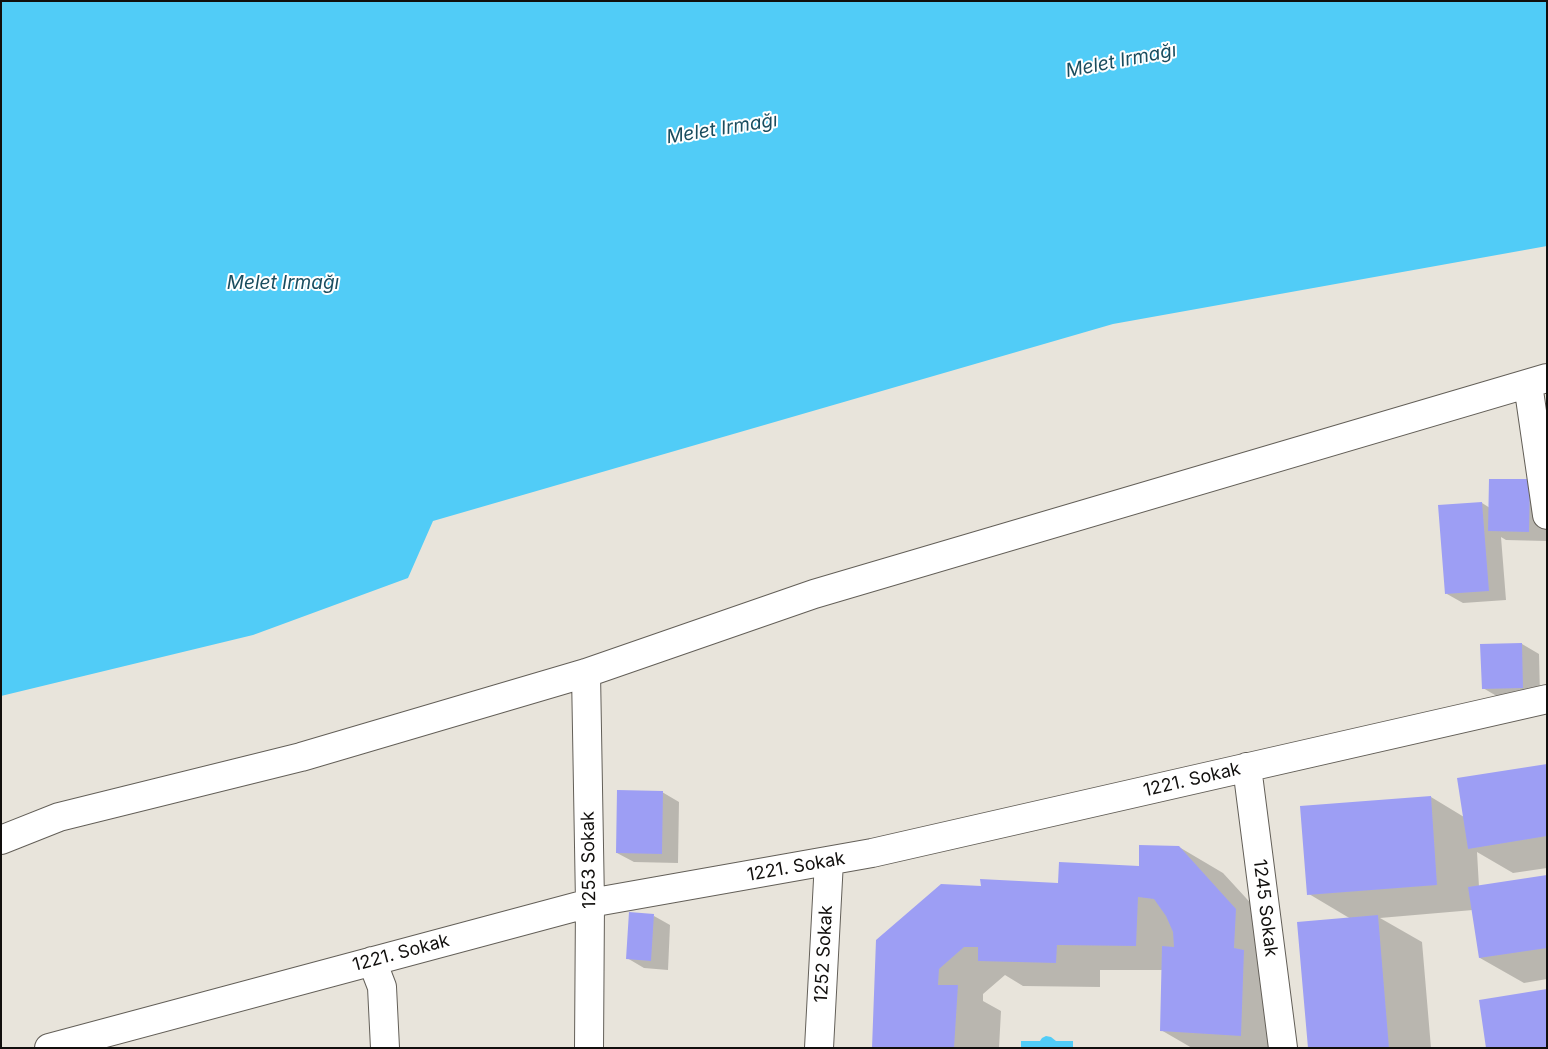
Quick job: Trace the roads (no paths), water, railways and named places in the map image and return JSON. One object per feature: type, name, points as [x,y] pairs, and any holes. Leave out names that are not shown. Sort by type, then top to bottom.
[{"type":"street","points":[[1,840],[59,817],[301,757],[586,673],[814,594],[1537,381],[1547,515]]},
{"type":"street","name":"1253 Sokak","points":[[586,673],[590,903],[589,1048]]},
{"type":"street","name":"1221. Sokak","points":[[50,1048],[590,903],[872,853],[1547,699]]},
{"type":"street","name":"1245 Sokak","points":[[1247,767],[1283,1048]]},
{"type":"street","name":"1252 Sokak","points":[[819,1048],[829,861]]},
{"type":"street","points":[[372,961],[382,986],[385,1048]]},
{"type":"water","name":"Melet Irmağı","points":[[1,1],[1547,1],[1547,246],[1113,324],[433,521],[408,578],[253,635],[1,696]]},
{"type":"water","points":[[1046,1036],[1056,1041],[1073,1041],[1073,1048],[1021,1048],[1021,1041],[1040,1041]]}]
